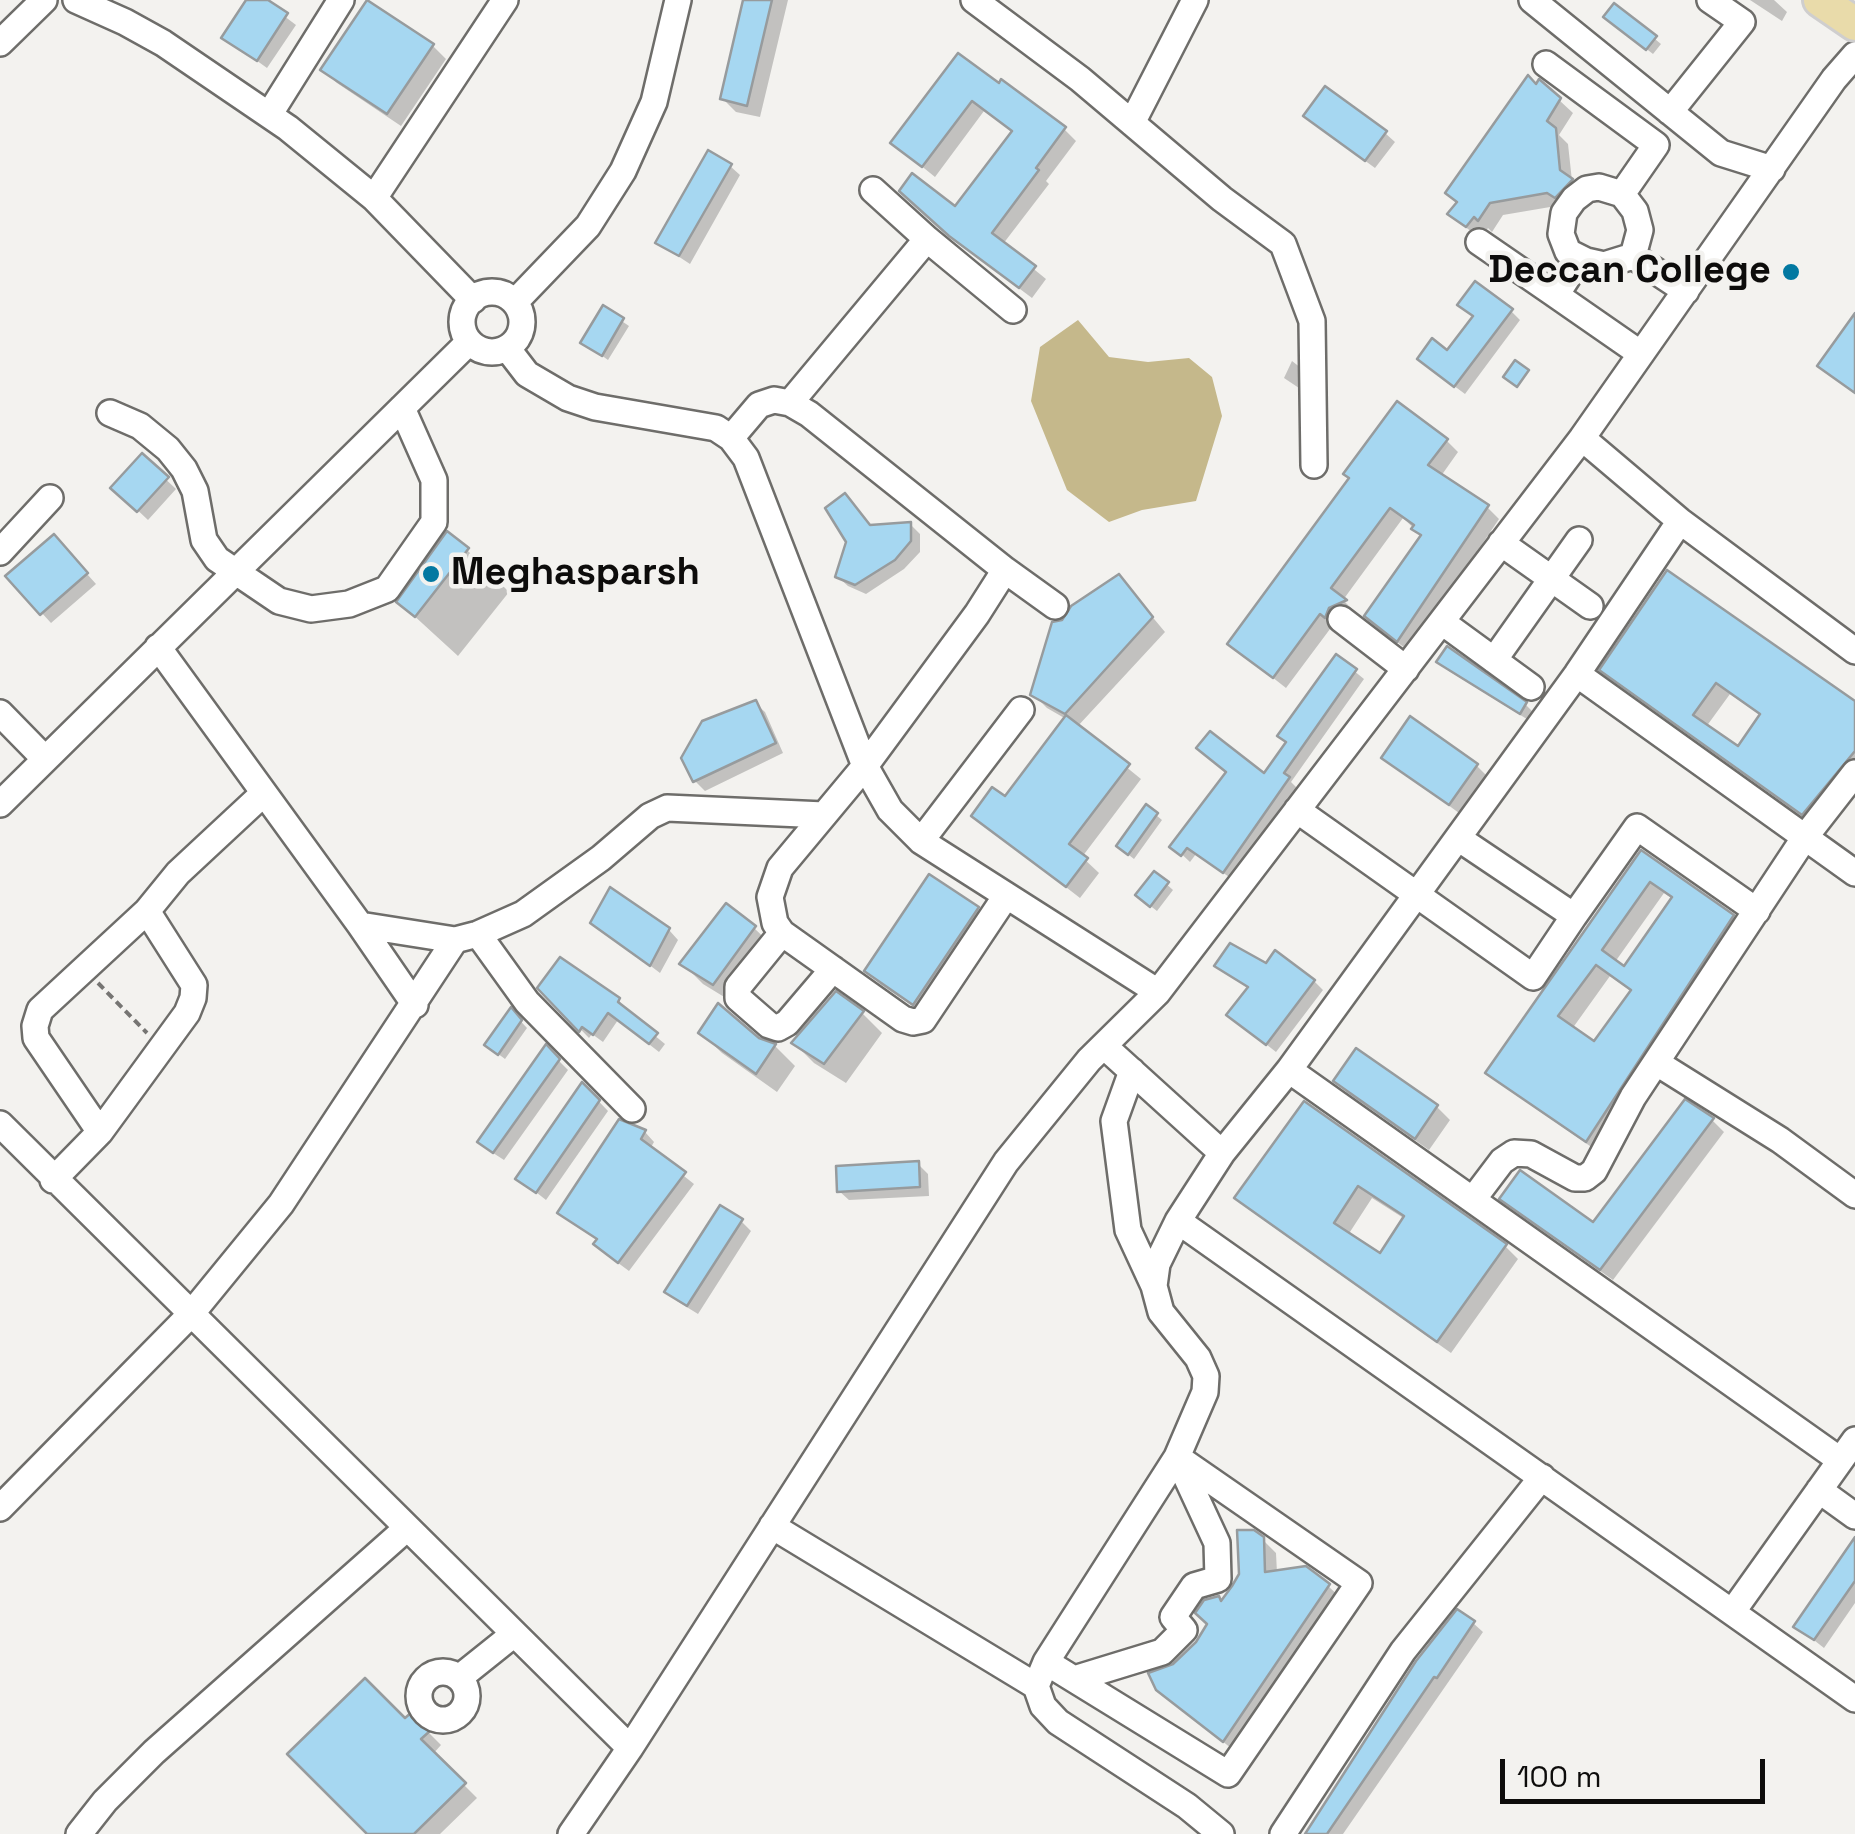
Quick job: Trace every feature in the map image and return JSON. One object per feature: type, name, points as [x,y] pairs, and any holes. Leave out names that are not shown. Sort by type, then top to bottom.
[{"type":"main road","points":[[1821,0],[1855,24]]},
{"type":"lane","points":[[0,43],[44,0]]},
{"type":"lane","points":[[76,0],[163,44],[269,116],[374,198],[472,300]]},
{"type":"lane","points":[[269,116],[341,0]]},
{"type":"lane","points":[[374,198],[505,0]]},
{"type":"lane","points":[[515,302],[588,226],[624,171],[654,102],[678,0]]},
{"type":"lane","points":[[974,0],[1080,78],[1283,244],[1312,321],[1314,465]]},
{"type":"lane","points":[[1132,123],[1195,0]]},
{"type":"lane","points":[[1532,0],[1720,153],[1772,169]]},
{"type":"lane","points":[[1670,112],[1742,22],[1710,0]]},
{"type":"lane","points":[[571,1834],[1006,1162],[1104,1046],[1158,992],[1406,669],[1582,438],[1834,78],[1855,55]]},
{"type":"lane","points":[[1546,64],[1656,145],[1622,194]]},
{"type":"lane","points":[[1600,187],[1622,194],[1634,211],[1640,230],[1633,256],[1604,265],[1568,252],[1561,234],[1564,213],[1587,189],[1600,187]]},
{"type":"lane","points":[[873,190],[1013,310]]},
{"type":"lane","points":[[790,403],[927,240]]},
{"type":"lane","points":[[1479,242],[1641,354]]},
{"type":"lane","points":[[1633,256],[1686,291]]},
{"type":"lane","points":[[1556,294],[1580,258]]},
{"type":"lane","points":[[494,292],[515,302],[521,313],[521,330],[507,348],[490,352],[470,342],[462,320],[472,300],[494,292]]},
{"type":"lane","points":[[0,804],[470,342]]},
{"type":"lane","points":[[507,348],[526,374],[568,398],[595,407],[716,428],[731,438],[746,458],[866,766],[890,810],[921,841],[1158,992]]},
{"type":"lane","points":[[731,438],[759,405],[774,400],[790,403],[1055,606]]},
{"type":"lane","points":[[110,413],[140,426],[168,449],[184,469],[195,491],[204,540],[218,559],[279,601],[311,609],[349,604],[386,588],[434,522],[434,480],[402,408]]},
{"type":"lane","points":[[1582,438],[1680,522],[1855,651]]},
{"type":"lane","points":[[0,552],[50,498]]},
{"type":"lane","points":[[1154,1286],[1158,1264],[1178,1221],[1222,1153],[1289,1070],[1416,896],[1577,674],[1680,522]]},
{"type":"lane","points":[[1494,660],[1579,540]]},
{"type":"lane","points":[[1501,544],[1590,606]]},
{"type":"lane","points":[[1005,570],[866,766],[773,882],[770,897],[782,933],[902,1019],[914,1022],[923,1020],[1006,896]]},
{"type":"lane","points":[[1341,620],[1406,669]]},
{"type":"lane","points":[[1442,622],[1532,687]]},
{"type":"lane","points":[[158,646],[415,1006]]},
{"type":"lane","points":[[1577,674],[1855,873]]},
{"type":"lane","points":[[921,841],[1020,710]]},
{"type":"lane","points":[[0,713],[44,760]]},
{"type":"lane","points":[[1474,1198],[1502,1161],[1514,1153],[1530,1154],[1575,1178],[1585,1178],[1594,1171],[1633,1097],[1806,837],[1855,772]]},
{"type":"lane","points":[[100,1132],[36,1038],[40,1010],[264,793]]},
{"type":"lane","points":[[360,925],[467,937],[522,914],[601,858],[650,816],[667,808],[824,815]]},
{"type":"lane","points":[[1297,810],[1534,976],[1638,828],[1757,911]]},
{"type":"lane","points":[[1458,838],[1574,916]]},
{"type":"lane","points":[[53,1180],[100,1132],[187,1013],[194,986],[146,911]]},
{"type":"lane","points":[[782,933],[738,987],[738,998],[769,1026],[778,1028],[787,1023],[832,968]]},
{"type":"lane","points":[[0,1508],[191,1314],[281,1204],[415,1006],[467,937]]},
{"type":"lane","points":[[467,937],[632,1109]]},
{"type":"lane","points":[[1104,1046],[1222,1153]]},
{"type":"lane","points":[[1657,1063],[1780,1140],[1855,1195]]},
{"type":"lane","points":[[1289,1070],[1848,1450],[1733,1610]]},
{"type":"lane","points":[[1036,1686],[1046,1662],[1176,1458],[1205,1392],[1206,1376],[1198,1358],[1161,1312],[1154,1286],[1128,1230],[1114,1121],[1132,1072]]},
{"type":"lane","points":[[0,1124],[630,1748]]},
{"type":"lane","points":[[1178,1221],[1855,1699]]},
{"type":"lane","points":[[1046,1662],[1228,1774],[1360,1583],[1176,1458]]},
{"type":"lane","points":[[1074,1679],[1162,1652],[1184,1630],[1173,1616],[1194,1586],[1218,1580],[1217,1543],[1176,1458]]},
{"type":"lane","points":[[1283,1834],[1403,1651],[1542,1476]]},
{"type":"lane","points":[[1819,1490],[1855,1516]]},
{"type":"lane","points":[[772,1526],[1036,1686],[1043,1706],[1058,1722],[1187,1806],[1222,1834]]},
{"type":"lane","points":[[79,1834],[105,1801],[154,1752],[407,1528]]},
{"type":"lane","points":[[459,1678],[514,1634]]},
{"type":"path","points":[[84,969],[162,1048]]},
{"type":"shaded area","points":[[1078,320],[1109,357],[1148,362],[1189,358],[1212,377],[1222,416],[1196,501],[1142,510],[1109,522],[1067,490],[1031,401],[1040,347]]},
{"type":"building","points":[[246,0],[268,0],[288,13],[257,61],[221,38]]},
{"type":"building","points":[[367,0],[434,44],[387,114],[320,70]]},
{"type":"building","points":[[743,0],[772,0],[747,106],[720,99]]},
{"type":"building","points":[[1614,3],[1657,36],[1646,50],[1603,17]]},
{"type":"building","points":[[958,53],[1066,127],[992,233],[1036,266],[1019,288],[949,236],[899,191],[912,173],[955,206],[1012,131],[972,101],[922,167],[890,143]]},
{"type":"building","points":[[1528,75],[1536,84],[1539,79],[1561,98],[1547,121],[1556,128],[1560,170],[1573,179],[1555,198],[1547,193],[1490,203],[1478,221],[1474,217],[1466,227],[1447,214],[1457,202],[1445,193]]},
{"type":"building","points":[[1325,86],[1387,131],[1365,161],[1303,116]]},
{"type":"building","points":[[708,150],[732,164],[679,256],[655,243]]},
{"type":"building","points":[[1475,281],[1513,309],[1454,387],[1417,359],[1432,338],[1447,350],[1473,316],[1457,305]]},
{"type":"building","points":[[603,305],[624,318],[602,356],[580,343]]},
{"type":"building","points":[[1855,313],[1855,393],[1817,366]]},
{"type":"building","points":[[1515,360],[1529,370],[1517,387],[1503,377]]},
{"type":"building","points":[[1397,401],[1448,439],[1428,465],[1489,505],[1397,642],[1364,616],[1421,535],[1390,508],[1331,588],[1347,600],[1329,608],[1325,618],[1320,614],[1273,678],[1227,644],[1349,478],[1343,474]]},
{"type":"building","points":[[142,453],[169,477],[137,512],[110,488]]},
{"type":"building","points":[[845,493],[870,525],[911,522],[911,541],[895,560],[855,585],[835,577],[846,542],[825,508]]},
{"type":"building","name":"Meghasparsh","points":[[447,531],[469,548],[415,617],[396,602]]},
{"type":"building","points":[[54,534],[88,573],[40,615],[5,576]]},
{"type":"building","points":[[1667,570],[1855,701],[1855,751],[1802,815],[1599,670]],"holes":[[[1716,683],[1760,714],[1738,746],[1693,715]]]},
{"type":"building","points":[[1119,574],[1153,617],[1065,714],[1030,695],[1052,622],[1062,620],[1071,606]]},
{"type":"building","points":[[1447,646],[1527,702],[1520,714],[1436,662]]},
{"type":"building","points":[[1336,654],[1357,669],[1284,773],[1290,777],[1223,873],[1187,848],[1181,856],[1169,847],[1226,772],[1196,748],[1210,731],[1264,773],[1286,742],[1277,736]]},
{"type":"building","points":[[756,700],[776,743],[693,782],[681,758],[702,721]]},
{"type":"building","points":[[1066,715],[1130,764],[1069,844],[1088,858],[1066,887],[971,816],[992,787],[1005,796]]},
{"type":"building","points":[[1410,716],[1478,764],[1449,805],[1381,758]]},
{"type":"building","points":[[1146,804],[1158,813],[1128,855],[1116,846]]},
{"type":"building","points":[[1641,850],[1734,915],[1586,1142],[1485,1073]],"holes":[[[1650,882],[1672,897],[1624,966],[1602,950]],[[1596,965],[1631,990],[1594,1041],[1558,1016]]]},
{"type":"building","points":[[1154,871],[1169,882],[1150,907],[1135,895]]},
{"type":"building","points":[[929,874],[979,907],[913,1005],[864,971]]},
{"type":"building","points":[[610,887],[670,928],[650,966],[590,923]]},
{"type":"building","points":[[726,903],[756,926],[713,985],[679,964]]},
{"type":"building","points":[[1230,943],[1266,963],[1275,950],[1315,980],[1266,1045],[1226,1015],[1248,987],[1214,966]]},
{"type":"building","points":[[560,957],[620,998],[618,1002],[658,1033],[649,1044],[608,1013],[593,1035],[582,1027],[579,1032],[537,988]]},
{"type":"building","points":[[836,991],[864,1011],[824,1064],[791,1043]]},
{"type":"building","points":[[718,1003],[759,1038],[776,1044],[756,1074],[698,1033]]},
{"type":"building","points":[[511,1007],[522,1020],[498,1055],[484,1045]]},
{"type":"building","points":[[546,1044],[560,1059],[493,1153],[477,1142]]},
{"type":"building","points":[[1356,1048],[1438,1105],[1415,1139],[1333,1081]]},
{"type":"building","points":[[582,1082],[600,1100],[536,1193],[515,1179]]},
{"type":"building","points":[[1685,1099],[1714,1118],[1600,1270],[1499,1199],[1520,1170],[1593,1222]]},
{"type":"building","points":[[1304,1101],[1507,1244],[1437,1342],[1234,1198]],"holes":[[[1358,1186],[1404,1216],[1380,1253],[1334,1223]]]},
{"type":"building","points":[[619,1119],[646,1130],[641,1139],[686,1172],[618,1263],[593,1244],[597,1239],[557,1213]]},
{"type":"building","points":[[919,1161],[920,1187],[837,1192],[836,1166]]},
{"type":"building","points":[[720,1205],[743,1219],[687,1306],[664,1292]]},
{"type":"building","points":[[1237,1530],[1254,1530],[1264,1537],[1265,1572],[1306,1566],[1330,1584],[1223,1742],[1156,1690],[1148,1673],[1173,1664],[1196,1642],[1207,1624],[1195,1613],[1204,1600],[1219,1596],[1221,1601],[1232,1586],[1239,1574]]},
{"type":"building","points":[[1855,1537],[1855,1581],[1814,1640],[1793,1627]]},
{"type":"building","points":[[1457,1609],[1475,1621],[1437,1678],[1434,1677],[1327,1834],[1305,1834],[1416,1661]]},
{"type":"building","points":[[365,1678],[405,1718],[412,1712],[430,1731],[421,1739],[466,1783],[414,1834],[367,1834],[287,1754]]},
{"type":"place","name":"Deccan College","points":[[1791,272]]},
{"type":"place","name":"Meghasparsh","points":[[431,574]]}]
